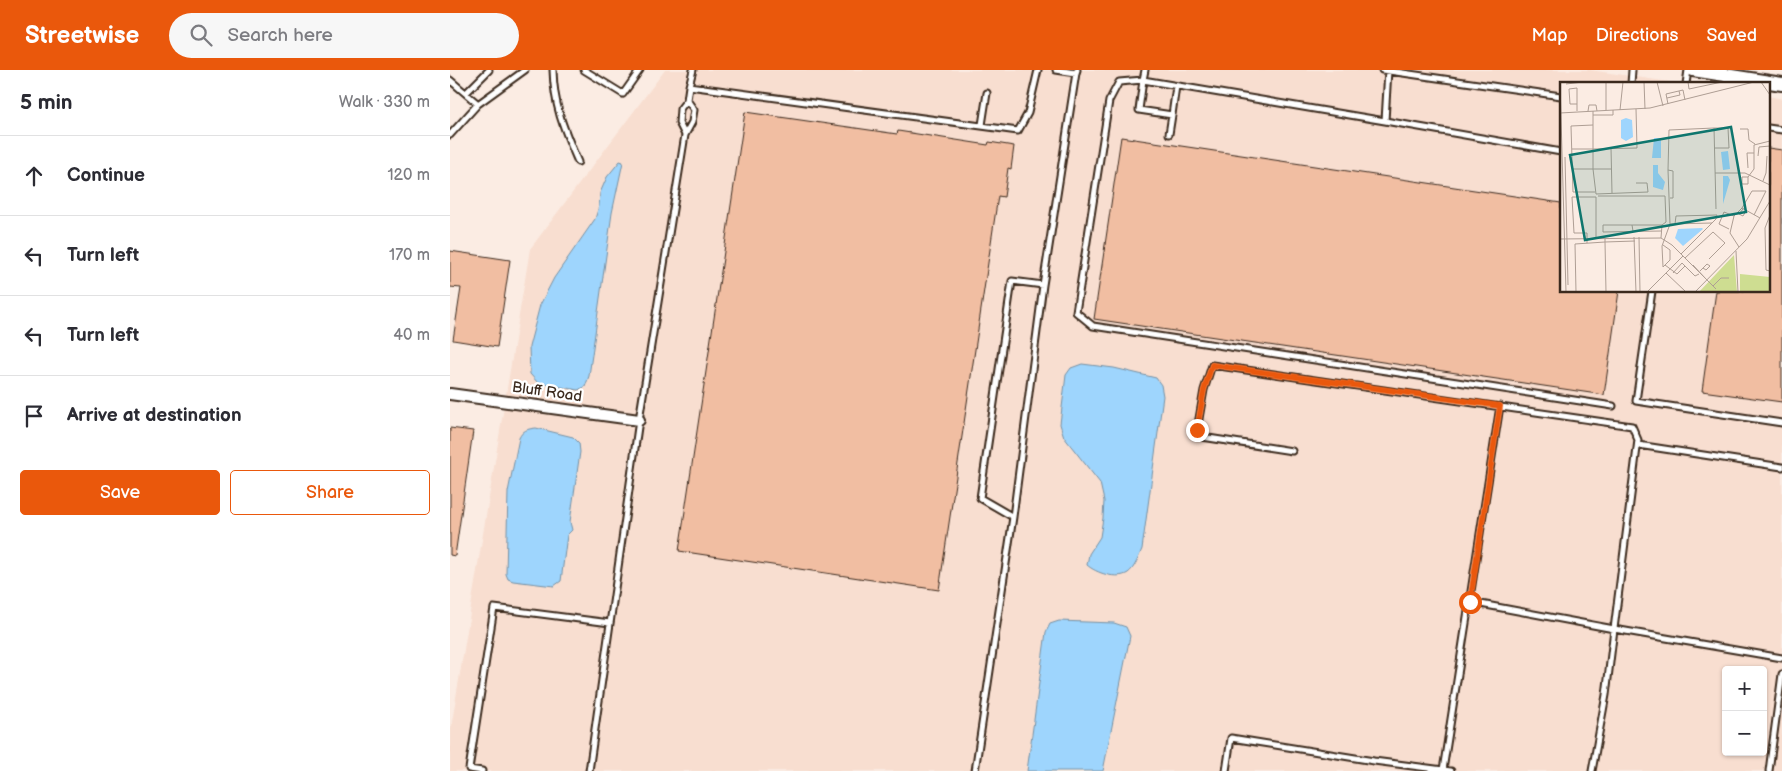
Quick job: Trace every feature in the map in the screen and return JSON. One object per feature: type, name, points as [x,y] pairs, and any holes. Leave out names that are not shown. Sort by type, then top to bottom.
[{"type":"street","points":[[1693,70],[1782,84]]},
{"type":"street","name":"Bluff Road","points":[[450,394],[639,420]]},
{"type":"lane","points":[[466,94],[489,70]]},
{"type":"lane","points":[[450,134],[478,104],[525,70]]},
{"type":"lane","points":[[553,70],[554,92],[559,116],[578,162]]},
{"type":"lane","points":[[584,70],[623,94],[640,70]]},
{"type":"lane","points":[[684,134],[678,123],[680,110],[687,100],[693,70]]},
{"type":"lane","points":[[689,86],[1018,130],[1028,113],[1038,70]]},
{"type":"lane","points":[[975,771],[1013,517],[1043,285],[1076,71],[1056,70]]},
{"type":"lane","points":[[1145,70],[1139,110],[1172,115]]},
{"type":"lane","points":[[1385,121],[1386,70],[1560,96]]},
{"type":"lane","points":[[450,80],[478,104]]},
{"type":"lane","points":[[1560,152],[1143,80],[1119,82],[1108,101],[1076,312],[1093,326],[1613,406]]},
{"type":"lane","points":[[1169,134],[1176,86]]},
{"type":"lane","points":[[982,126],[987,93]]},
{"type":"lane","points":[[589,771],[639,420],[684,134],[692,122],[694,110],[687,100]]},
{"type":"lane","points":[[1013,517],[980,498],[1012,280],[1043,285]]},
{"type":"lane","points":[[1652,292],[1636,401],[1782,423]]},
{"type":"lane","points":[[1292,451],[1202,437],[1197,430],[1204,390],[1212,365],[1632,426],[1638,440],[1638,445],[1606,695],[1592,771]]},
{"type":"lane","points":[[1443,770],[1500,406]]},
{"type":"lane","points":[[1638,445],[1782,467]]},
{"type":"lane","points":[[1470,602],[1782,658]]},
{"type":"lane","points":[[482,771],[469,769],[494,608],[610,623]]},
{"type":"lane","points":[[1769,771],[1782,674]]},
{"type":"lane","points":[[1226,771],[1231,738],[1374,761],[1451,771]]},
{"type":"shaded area","points":[[665,70],[1590,70],[1670,82],[1560,82],[1560,292],[1770,292],[1770,96],[1782,99],[1782,771],[450,771],[450,734],[530,249]]},
{"type":"water","points":[[620,161],[623,162],[612,213],[589,376],[585,387],[578,390],[538,383],[530,374],[529,347],[540,305],[554,278],[595,219],[600,193],[607,177]]},
{"type":"water","points":[[1082,364],[1114,368],[1156,378],[1161,385],[1163,396],[1142,549],[1133,568],[1128,573],[1118,576],[1107,575],[1087,565],[1089,554],[1100,537],[1104,501],[1100,483],[1064,437],[1060,424],[1066,375],[1071,368]]},
{"type":"water","points":[[536,428],[573,437],[579,443],[580,452],[570,522],[572,530],[567,535],[561,581],[554,586],[513,581],[508,579],[506,574],[508,492],[519,438],[526,430]]},
{"type":"water","points":[[1059,621],[1114,623],[1126,627],[1130,636],[1103,771],[1027,771],[1046,632],[1050,624]]},
{"type":"building","points":[[745,112],[897,134],[898,131],[988,145],[989,142],[1014,146],[1011,169],[1008,168],[1004,197],[998,196],[939,590],[679,551]]},
{"type":"building","points":[[1121,137],[1560,203],[1560,292],[1619,292],[1604,395],[1094,319]]},
{"type":"building","points":[[1770,148],[1782,150],[1782,402],[1702,391],[1716,292],[1770,292]]},
{"type":"building","points":[[450,251],[510,260],[497,347],[453,340],[461,288],[450,287]]},
{"type":"building","points":[[450,428],[473,431],[455,556],[450,555]]},
{"type":"route","points":[[1197,430],[1204,390],[1212,365],[1500,406],[1470,602]]}]
